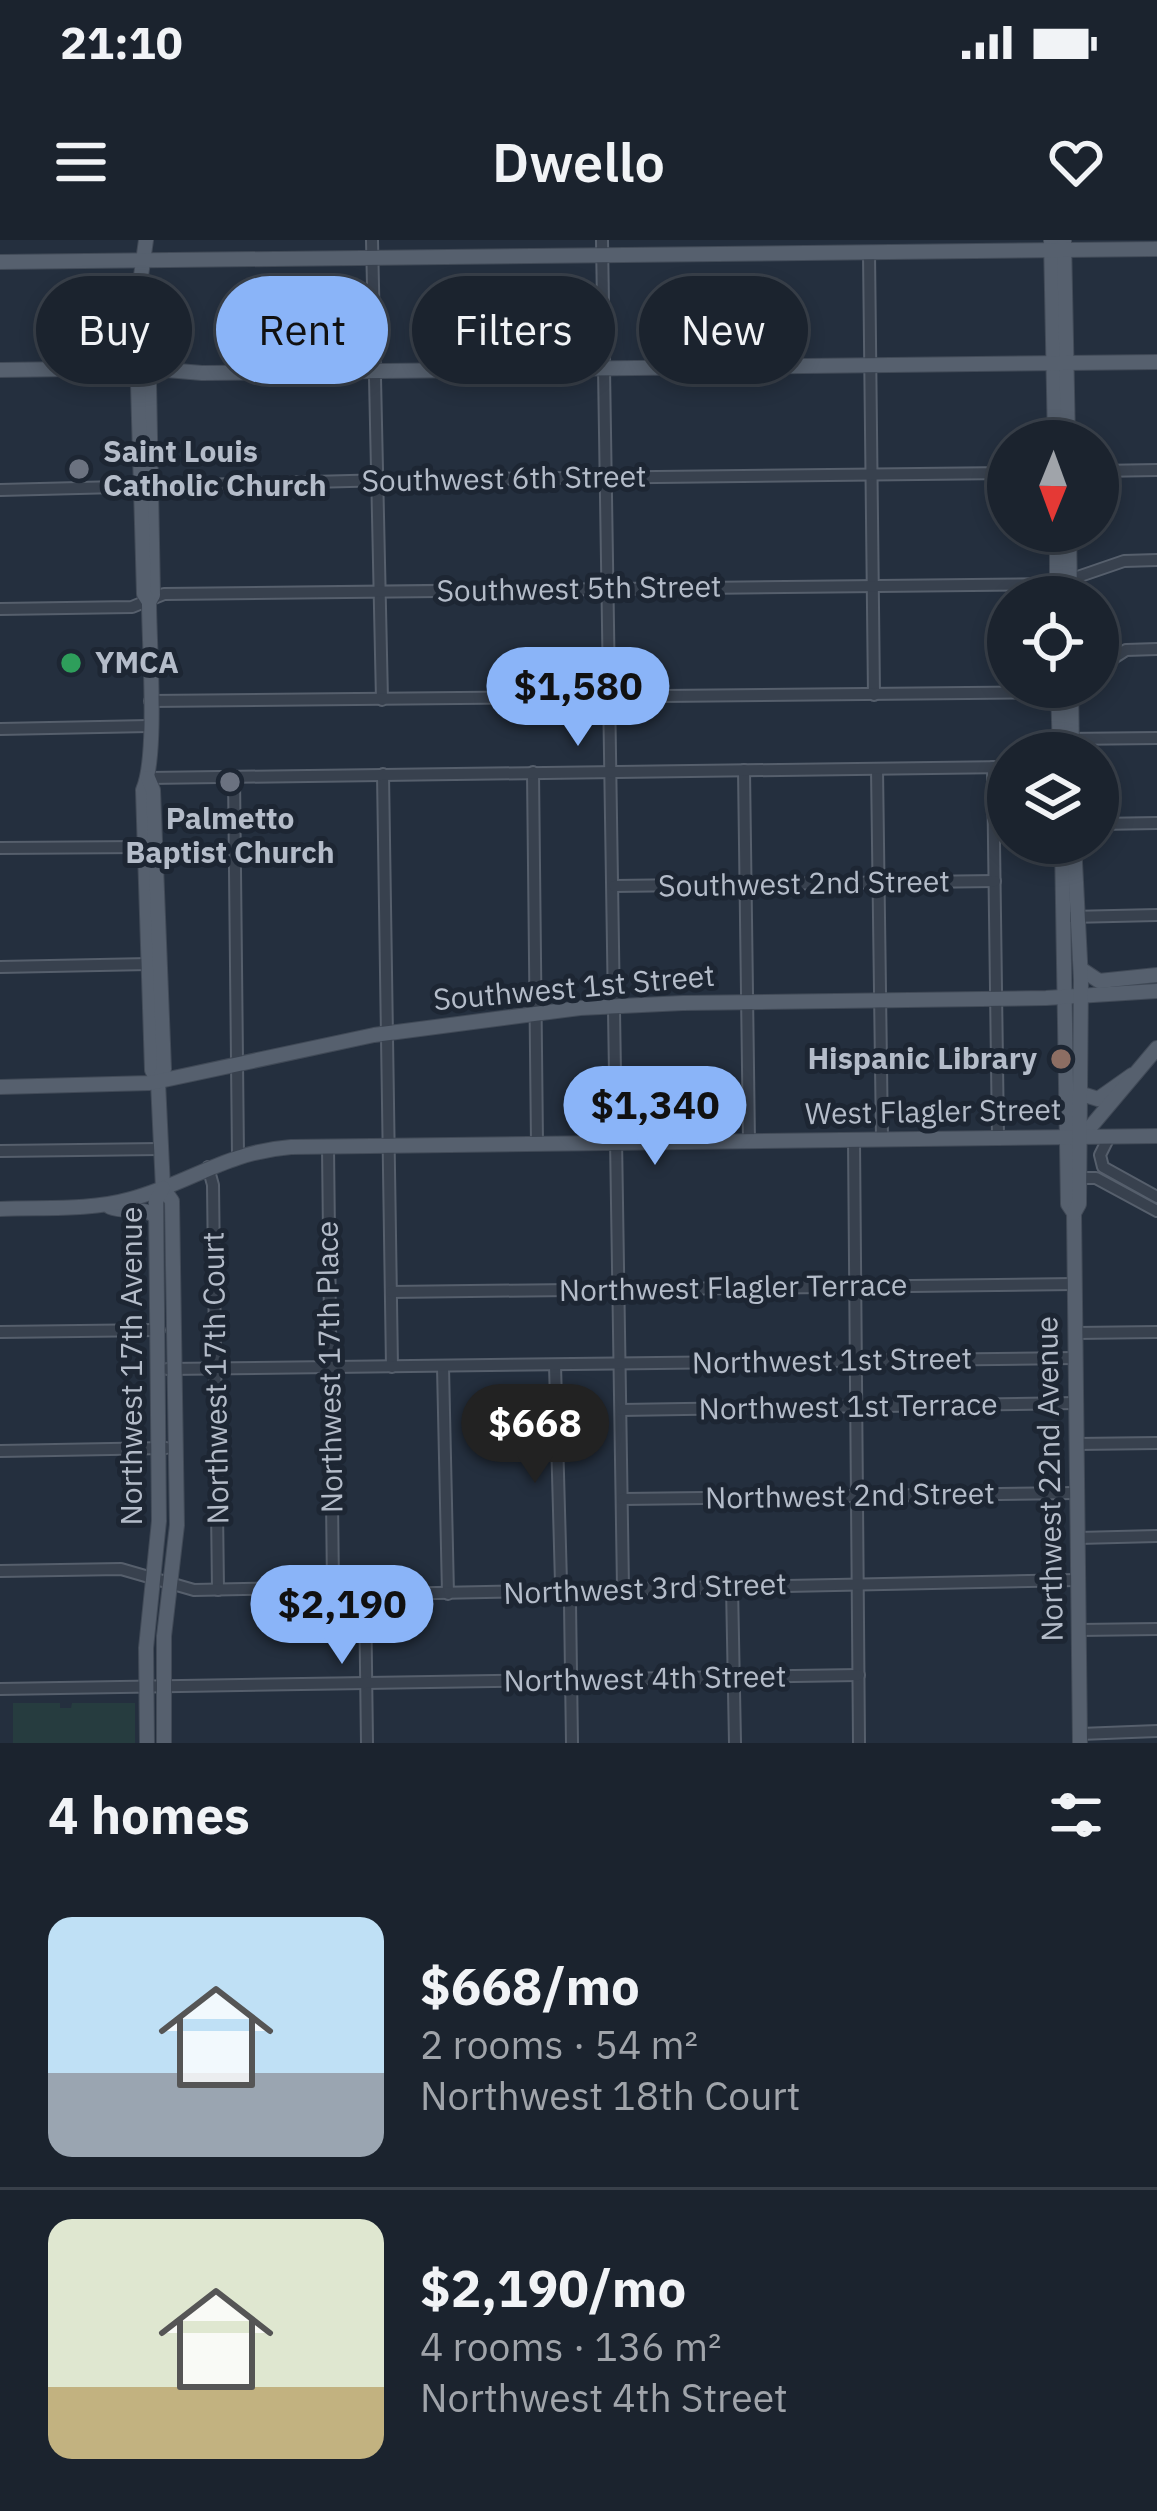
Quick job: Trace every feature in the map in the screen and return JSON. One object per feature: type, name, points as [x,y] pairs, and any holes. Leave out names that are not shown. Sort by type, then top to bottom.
[{"type":"main road","points":[[136,240],[142,261]]},
{"type":"main road","points":[[142,276],[146,240]]},
{"type":"main road","points":[[0,262],[374,258],[602,248],[774,247],[869,253],[1028,245],[1157,249]]},
{"type":"main road","points":[[1056,420],[1057,245]]},
{"type":"main road","points":[[615,368],[1157,362]]},
{"type":"main road","points":[[1058,363],[1065,420]]},
{"type":"main road","points":[[0,370],[36,369]]},
{"type":"main road","points":[[138,384],[153,595],[148,602],[148,778],[153,790],[149,853],[164,1056],[158,1082],[163,1188]]},
{"type":"main road","points":[[1064,864],[1073,997],[1074,1137]]},
{"type":"main road","points":[[1073,864],[1070,917],[1081,969],[1073,997],[1082,1094],[1074,1137]]},
{"type":"main road","points":[[154,961],[152,1070],[158,1082]]},
{"type":"main road","points":[[1081,969],[1099,981],[1153,977]]},
{"type":"main road","name":"Southwest 1st Street","points":[[0,1087],[158,1082],[386,1034],[616,1006],[1073,997],[1157,991]]},
{"type":"main road","points":[[1082,1094],[1097,1099],[1132,1075],[1157,1048]]},
{"type":"main road","points":[[164,1056],[176,1066],[206,1071]]},
{"type":"main road","points":[[1074,1137],[1129,1085],[1132,1075]]},
{"type":"main road","name":"West Flagler Street","points":[[0,1209],[106,1205],[163,1188],[238,1156],[277,1148],[1157,1136]]},
{"type":"main road","name":"Northwest 22nd Avenue","points":[[1073,1214],[1079,1204],[1080,1178],[1074,1137]]},
{"type":"main road","name":"Northwest 22nd Avenue","points":[[1074,1137],[1068,1204],[1073,1214],[1075,1284],[1080,1739]]},
{"type":"main road","name":"Northwest 17th Avenue","points":[[147,1743],[148,1621],[159,1532],[167,1448],[175,1369],[172,1201],[163,1188],[156,1201],[158,1369],[167,1448],[177,1525],[164,1636],[164,1743]]},
{"type":"main road","points":[[106,1205],[121,1211],[151,1212],[156,1217]]},
{"type":"street","points":[[372,240],[374,276]]},
{"type":"street","points":[[869,253],[874,695]]},
{"type":"street","points":[[375,384],[382,700]]},
{"type":"street","points":[[604,384],[623,1588]]},
{"type":"street","points":[[1119,471],[1157,470]]},
{"type":"street","name":"Southwest 6th Street","points":[[0,490],[987,472]]},
{"type":"street","name":"Southwest 5th Street","points":[[1093,576],[1124,561],[1157,560]]},
{"type":"street","name":"Southwest 5th Street","points":[[0,609],[132,607],[164,594],[987,588]]},
{"type":"street","points":[[1119,654],[1157,649]]},
{"type":"street","points":[[150,701],[987,691]]},
{"type":"street","points":[[0,729],[149,726]]},
{"type":"street","points":[[1119,741],[1157,738]]},
{"type":"street","points":[[148,778],[987,767]]},
{"type":"street","points":[[878,769],[882,1139]]},
{"type":"street","points":[[744,770],[749,1142]]},
{"type":"street","points":[[533,772],[537,1144]]},
{"type":"street","points":[[383,774],[392,1367]]},
{"type":"street","points":[[234,776],[238,1156]]},
{"type":"street","points":[[1119,824],[1157,823]]},
{"type":"street","points":[[0,848],[149,853]]},
{"type":"street","points":[[995,864],[998,1138]]},
{"type":"street","name":"Southwest 2nd Street","points":[[614,886],[995,881]]},
{"type":"street","points":[[1070,917],[1157,915]]},
{"type":"street","points":[[0,967],[154,961]]},
{"type":"street","points":[[1109,1137],[1100,1155],[1103,1167],[1157,1197]]},
{"type":"street","points":[[854,1140],[859,1743]]},
{"type":"street","name":"Northwest 17th Place","points":[[328,1147],[333,1587]]},
{"type":"street","points":[[0,1151],[160,1149]]},
{"type":"street","name":"Northwest 17th Court","points":[[208,1167],[213,1185],[218,1589]]},
{"type":"street","points":[[1080,1178],[1096,1178],[1157,1211]]},
{"type":"street","name":"Northwest Flagler Terrace","points":[[391,1292],[1075,1284]]},
{"type":"street","points":[[0,1332],[175,1330]]},
{"type":"street","points":[[1075,1333],[1157,1332]]},
{"type":"street","name":"Northwest 1st Street","points":[[158,1369],[1075,1358]]},
{"type":"street","points":[[555,1366],[564,1592],[570,1603],[572,1743]]},
{"type":"street","points":[[443,1367],[448,1594]]},
{"type":"street","name":"Northwest 1st Terrace","points":[[621,1411],[1076,1403]]},
{"type":"street","points":[[1076,1444],[1157,1443]]},
{"type":"street","points":[[0,1451],[167,1448]]},
{"type":"street","name":"Northwest 2nd Street","points":[[622,1499],[1077,1493]]},
{"type":"street","points":[[1078,1538],[1157,1536]]},
{"type":"street","name":"Northwest 3rd Street","points":[[0,1571],[121,1569],[194,1590],[333,1587],[382,1594],[1078,1580]]},
{"type":"street","points":[[732,1586],[735,1743]]},
{"type":"street","points":[[365,1590],[367,1743]]},
{"type":"street","points":[[1079,1630],[1157,1629]]},
{"type":"street","name":"Northwest 4th Street","points":[[0,1689],[859,1676]]},
{"type":"street","points":[[1080,1739],[1157,1731]]},
{"type":"green space","points":[[13,1703],[60,1703],[60,1708],[71,1708],[72,1703],[135,1703],[135,1743],[13,1743]]},
{"type":"place","name":"Saint Louis Catholic Church","points":[[79,469]]},
{"type":"place","name":"YMCA","points":[[71,663]]},
{"type":"place","name":"Palmetto Baptist Church","points":[[230,782]]},
{"type":"place","name":"Hispanic Library","points":[[1061,1059]]}]
